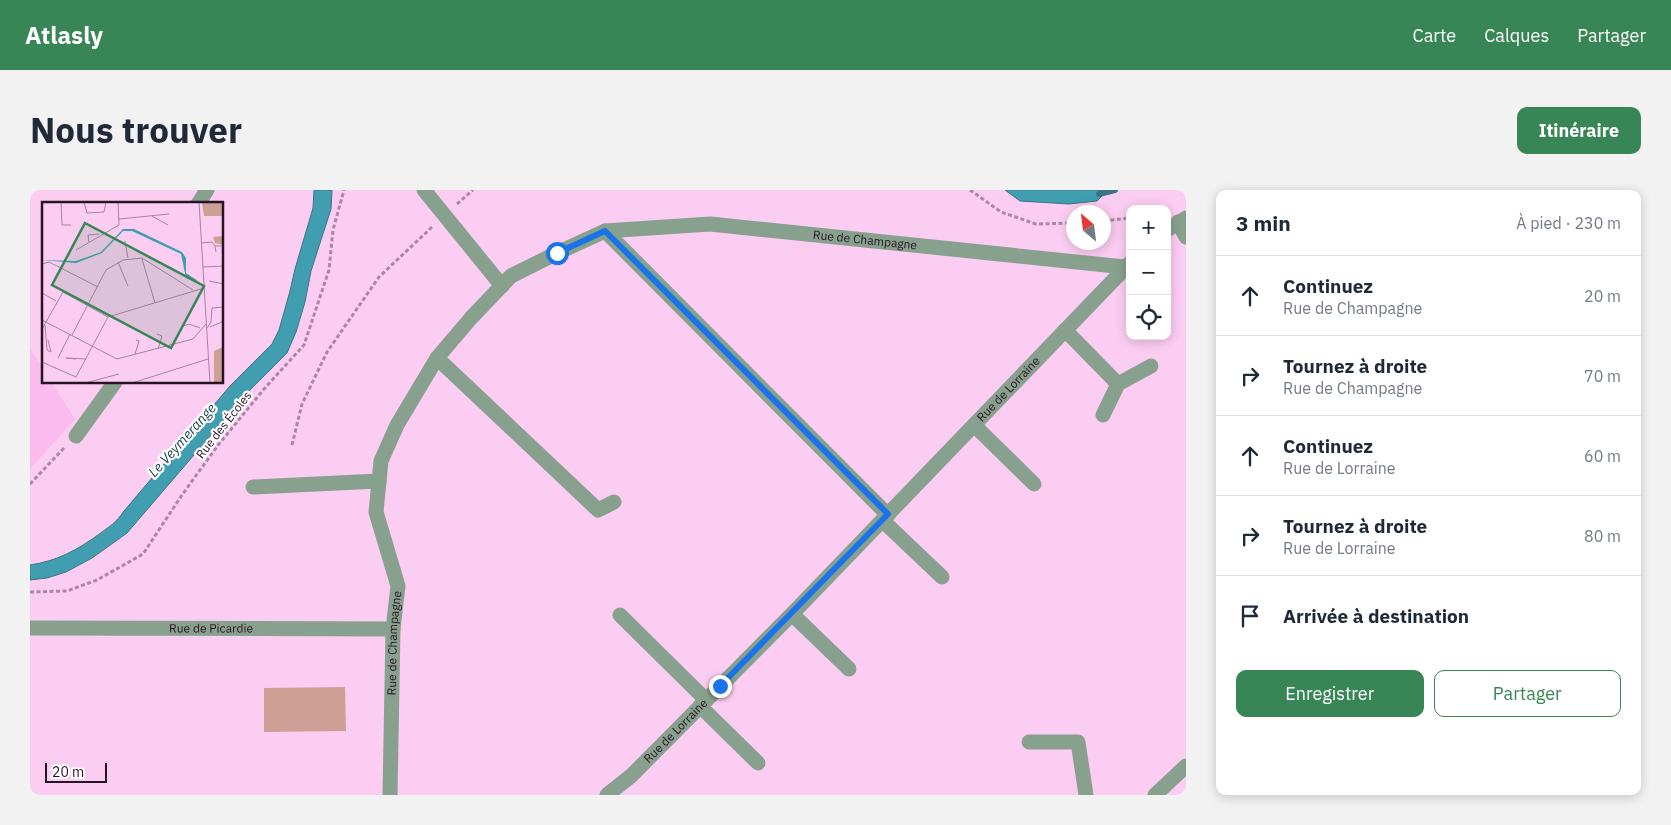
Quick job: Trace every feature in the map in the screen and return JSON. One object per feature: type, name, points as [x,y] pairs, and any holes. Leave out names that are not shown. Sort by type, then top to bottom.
[{"type":"street","points":[[199,202],[207,190]]},
{"type":"street","points":[[424,190],[502,286]]},
{"type":"street","points":[[1177,223],[1186,238]]},
{"type":"street","name":"Rue de Champagne","points":[[390,795],[393,629],[398,586],[376,512],[381,461],[397,425],[437,358],[471,318],[511,276],[605,231],[710,224],[1126,265]]},
{"type":"street","points":[[605,231],[750,377],[942,577]]},
{"type":"street","name":"Rue de Lorraine","points":[[607,795],[631,776],[792,614],[1126,267]]},
{"type":"street","points":[[1065,330],[1118,384]]},
{"type":"street","points":[[437,358],[598,510],[614,502]]},
{"type":"street","points":[[1104,416],[1118,384],[1151,366]]},
{"type":"street","points":[[76,436],[114,384]]},
{"type":"street","points":[[974,425],[1034,484]]},
{"type":"street","points":[[253,487],[379,481]]},
{"type":"street","points":[[792,614],[849,669]]},
{"type":"street","points":[[620,615],[758,763]]},
{"type":"street","name":"Rue de Picardie","points":[[30,628],[393,629]]},
{"type":"street","points":[[1029,742],[1078,742],[1086,795]]},
{"type":"street","points":[[1155,795],[1186,766]]},
{"type":"path","name":"Rue des Écoles","points":[[30,592],[67,591],[97,580],[143,554],[219,444],[264,389],[304,345],[329,270],[333,230],[344,190]]},
{"type":"path","points":[[292,445],[302,404],[327,352],[379,277],[473,190]]},
{"type":"path","points":[[970,190],[1000,212],[1036,224],[1066,223]]},
{"type":"path","points":[[1111,221],[1126,219]]},
{"type":"path","points":[[30,484],[76,436]]},
{"type":"shaded area","points":[[30,348],[42,367],[42,384],[53,384],[75,419],[30,469]]},
{"type":"shaded area","points":[[345,687],[346,731],[264,732],[264,688]]},
{"type":"water","points":[[314,190],[332,190],[331,209],[311,271],[305,302],[296,332],[287,353],[248,392],[127,533],[92,558],[66,572],[47,578],[30,580],[30,565],[58,558],[74,550],[98,535],[115,521],[230,386],[272,344],[279,330],[313,208]]},
{"type":"water","points":[[1005,190],[1108,190],[1097,201],[1069,204],[1020,201]]},
{"type":"waterway","name":"Le Veymerange","points":[[1099,194],[1115,190]]},
{"type":"route","points":[[557,253],[605,231],[888,514],[720,686]]}]
